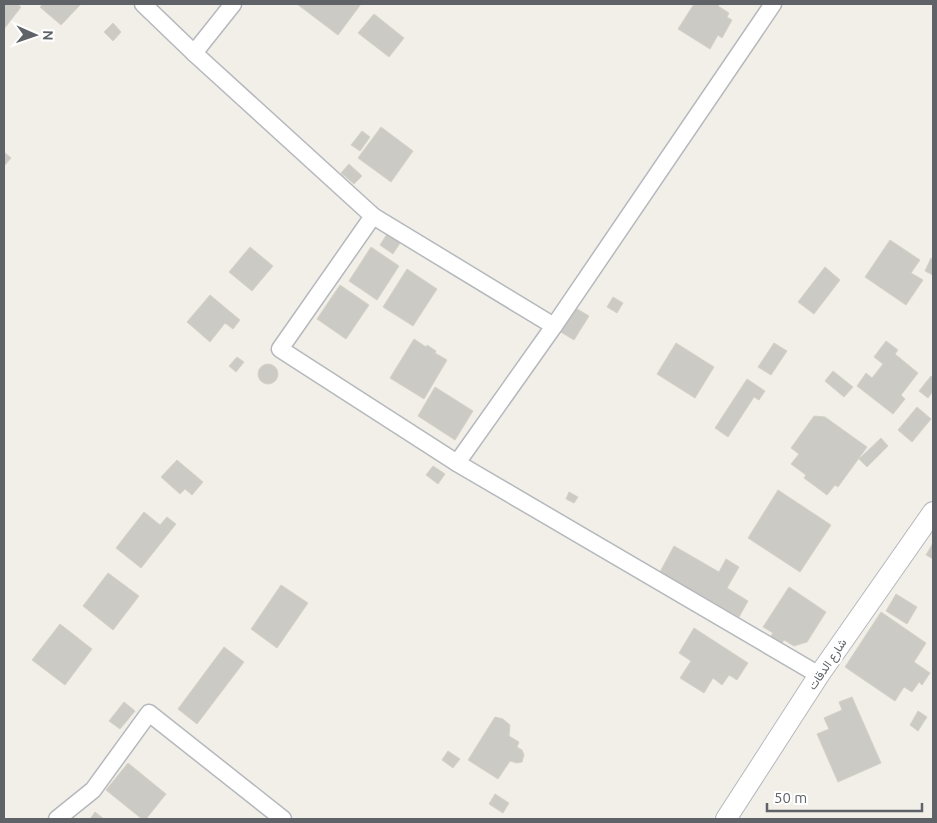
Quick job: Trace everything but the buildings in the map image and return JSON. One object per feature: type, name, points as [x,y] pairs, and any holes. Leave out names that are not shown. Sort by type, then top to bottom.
[{"type":"street","points":[[143,4],[373,216],[554,326]]},
{"type":"street","points":[[194,53],[233,4]]},
{"type":"street","points":[[457,463],[554,326],[773,4]]},
{"type":"street","points":[[373,216],[280,349],[457,463],[819,675]]},
{"type":"street","name":"شارع الدقات","points":[[726,819],[819,675],[933,512]]},
{"type":"street","points":[[57,819],[93,790],[149,713],[283,819]]}]
